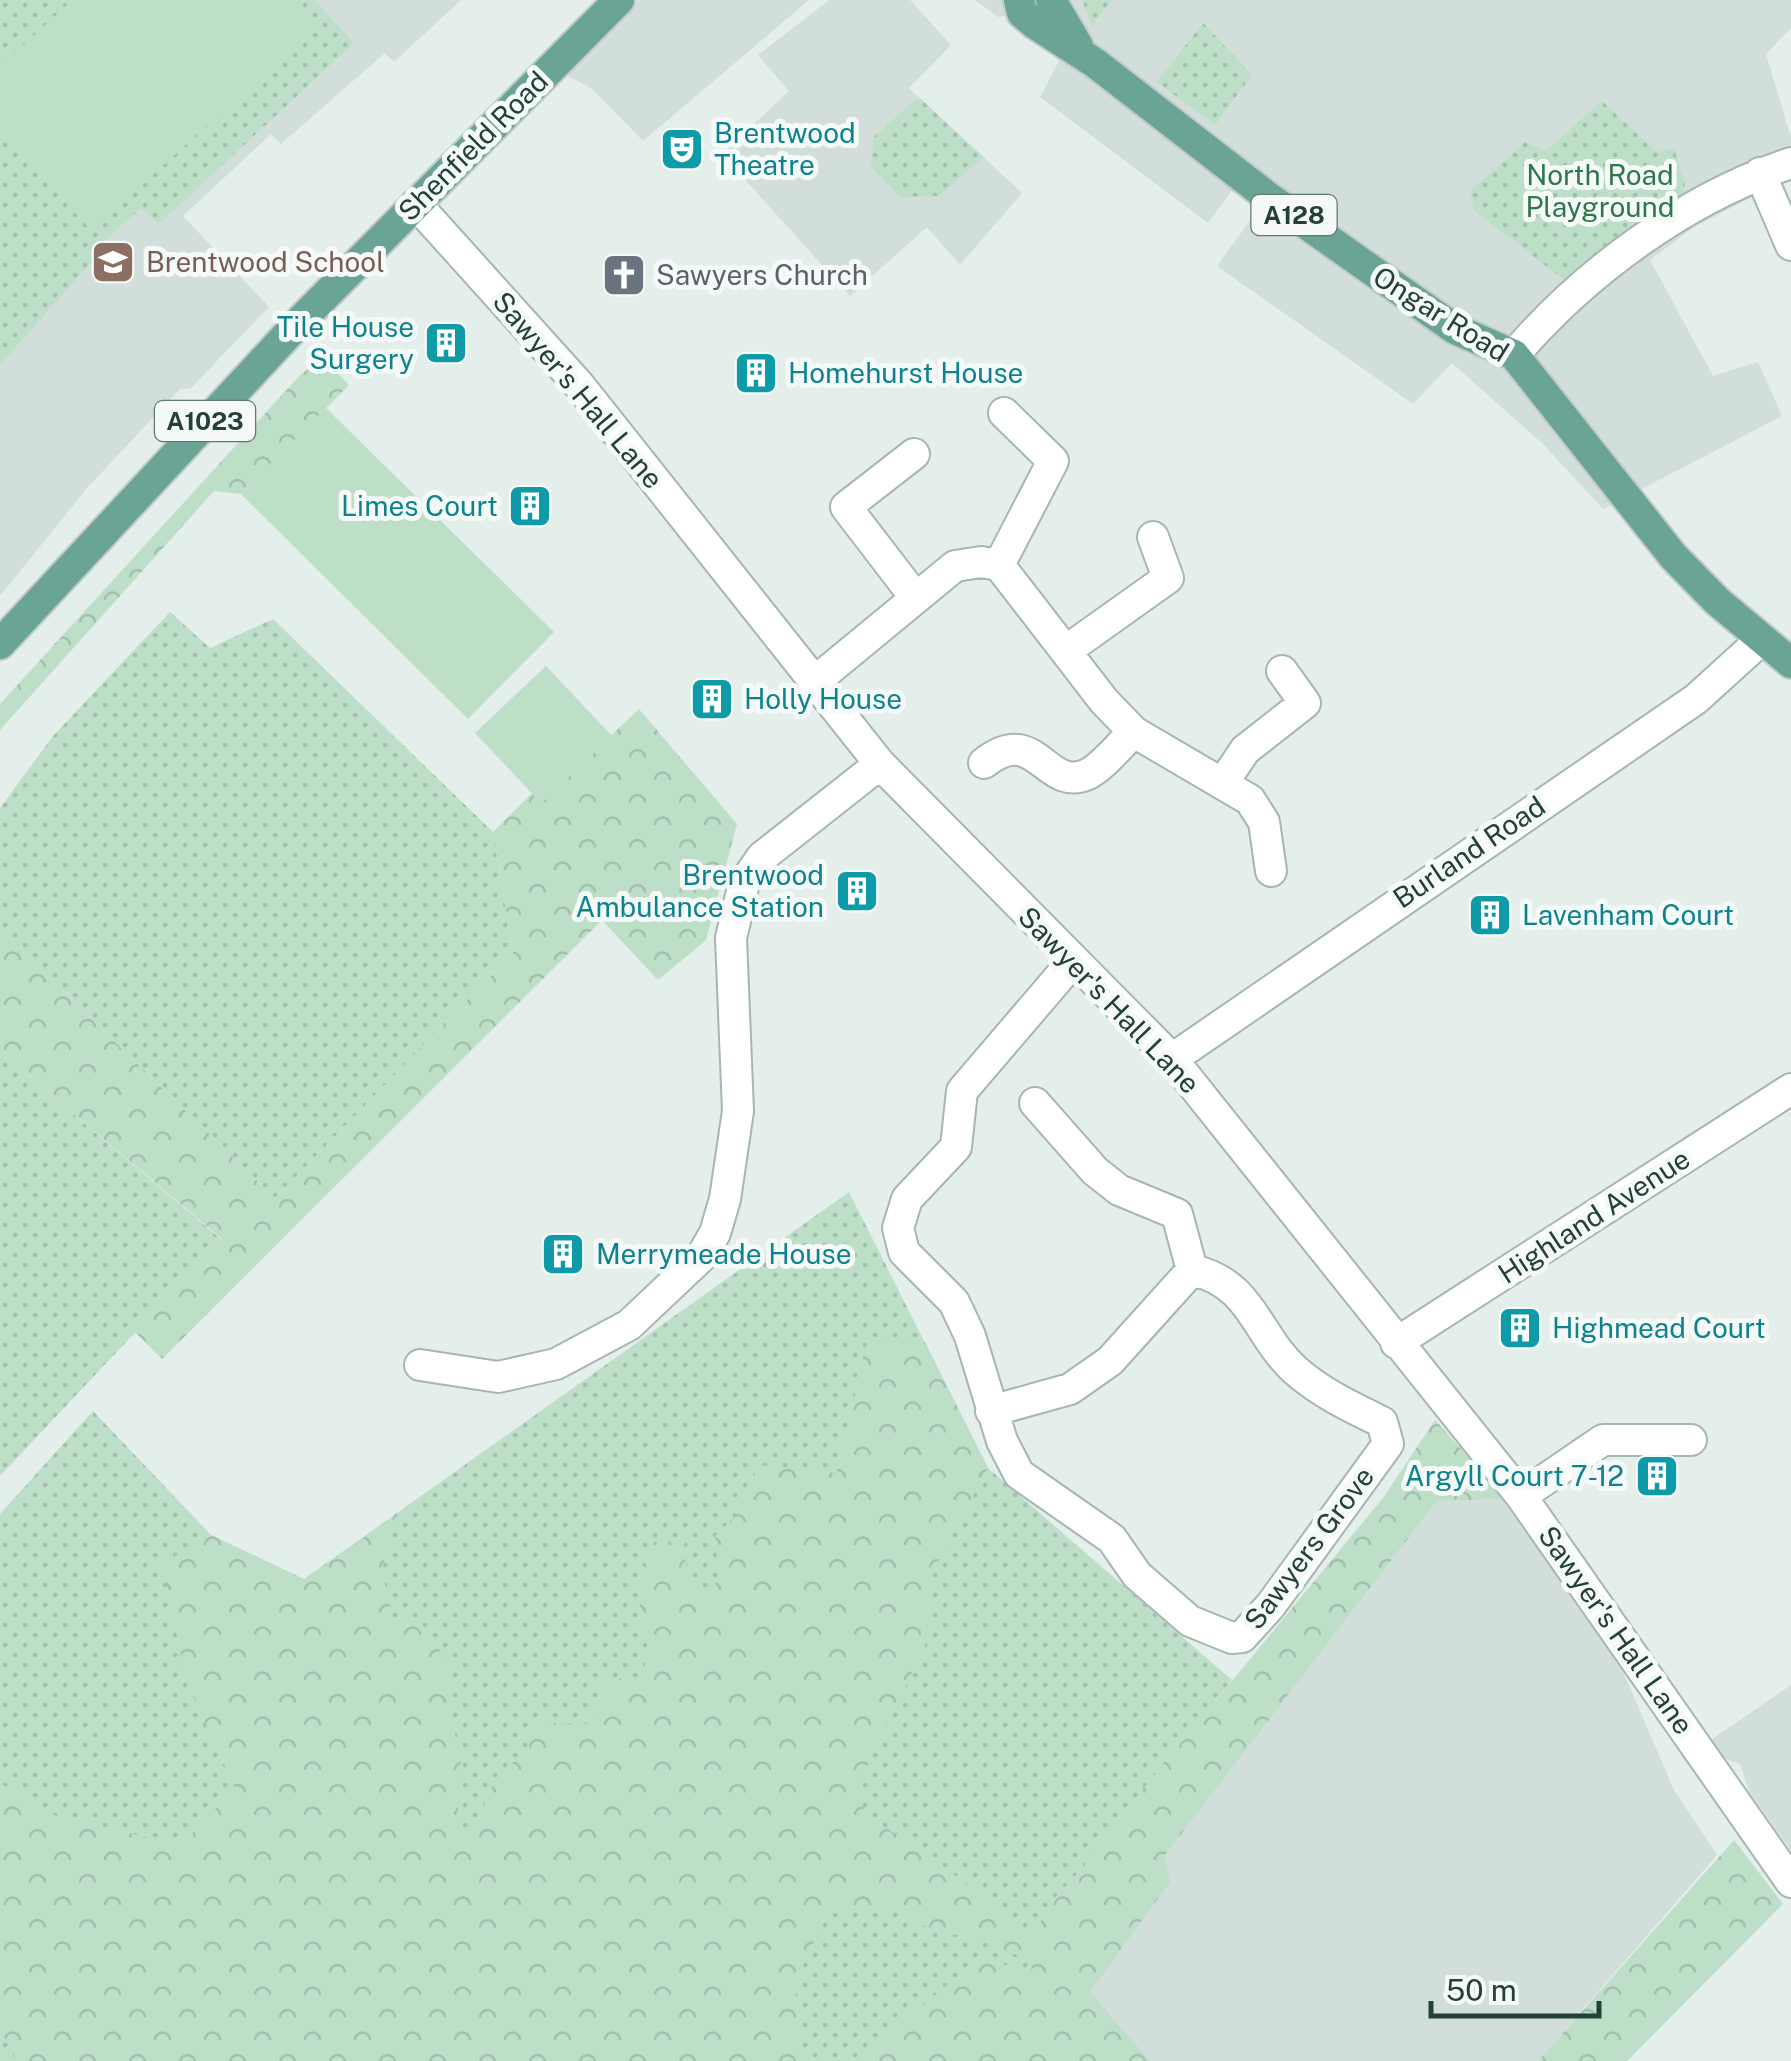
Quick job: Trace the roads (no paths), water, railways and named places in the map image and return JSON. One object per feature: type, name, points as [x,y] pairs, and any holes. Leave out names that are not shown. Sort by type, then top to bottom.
[{"type":"main road","name":"Shenfield Road","points":[[0,644],[193,434],[619,0]]},
{"type":"main road","name":"Ongar Road","points":[[1020,0],[1028,19],[1086,57],[1215,158],[1454,329],[1514,355],[1673,556],[1761,640],[1791,663]]},
{"type":"main road","name":"Ongar Road","points":[[1051,0],[1086,57]]},
{"type":"street","points":[[1514,355],[1544,322],[1616,260],[1679,216],[1760,173],[1791,163]]},
{"type":"street","points":[[1760,173],[1791,245]]},
{"type":"street","name":"Sawyer's Hall Lane","points":[[416,204],[580,386],[880,764],[1172,1059],[1521,1496],[1791,1882]]},
{"type":"street","points":[[999,564],[1052,461],[1004,413]]},
{"type":"street","points":[[914,454],[846,507],[915,597]]},
{"type":"street","points":[[1068,650],[1168,578],[1154,537]]},
{"type":"street","points":[[813,683],[955,566],[999,564],[1104,701],[1134,732],[1250,800],[1264,822],[1270,871]]},
{"type":"street","name":"Burland Road","points":[[1172,1059],[1352,931],[1696,699],[1761,640]]},
{"type":"street","points":[[1222,783],[1245,750],[1305,703],[1282,671]]},
{"type":"street","points":[[984,763],[1014,748],[1031,751],[1058,775],[1089,774],[1134,732]]},
{"type":"street","points":[[420,1365],[498,1377],[556,1364],[629,1325],[700,1257],[714,1233],[724,1200],[738,1111],[731,938],[744,883],[762,857],[880,764]]},
{"type":"street","name":"Sawyers Grove","points":[[1074,960],[962,1091],[956,1148],[900,1212],[898,1228],[904,1252],[954,1302],[970,1336],[991,1411],[1020,1474],[1112,1539],[1138,1576],[1190,1621],[1232,1638],[1242,1637],[1271,1605],[1388,1444],[1382,1422],[1326,1394],[1292,1368],[1241,1295],[1218,1275],[1192,1270]]},
{"type":"street","name":"Highland Avenue","points":[[1396,1343],[1791,1088]]},
{"type":"street","points":[[991,1411],[1070,1389],[1110,1361],[1192,1270],[1178,1214],[1119,1190],[1095,1171],[1036,1103]]},
{"type":"street","points":[[1521,1496],[1604,1440],[1691,1440]]},
{"type":"place","name":"Brentwood Theatre","points":[[682,149]]},
{"type":"place","name":"Brentwood School","points":[[113,262]]},
{"type":"place","name":"Sawyers Church","points":[[624,275]]},
{"type":"place","name":"Tile House Surgery","points":[[446,343]]},
{"type":"place","name":"Homehurst House","points":[[756,373]]},
{"type":"place","name":"Limes Court","points":[[530,506]]},
{"type":"place","name":"Holly House","points":[[712,699]]},
{"type":"place","name":"Brentwood Ambulance Station","points":[[857,891]]},
{"type":"place","name":"Lavenham Court","points":[[1490,915]]},
{"type":"place","name":"Merrymeade House","points":[[563,1254]]},
{"type":"place","name":"Highmead Court","points":[[1520,1328]]},
{"type":"place","name":"Argyll Court 7-12","points":[[1657,1476]]},
{"type":"park label","name":"North Road Playground","points":[[1600,191]]}]
